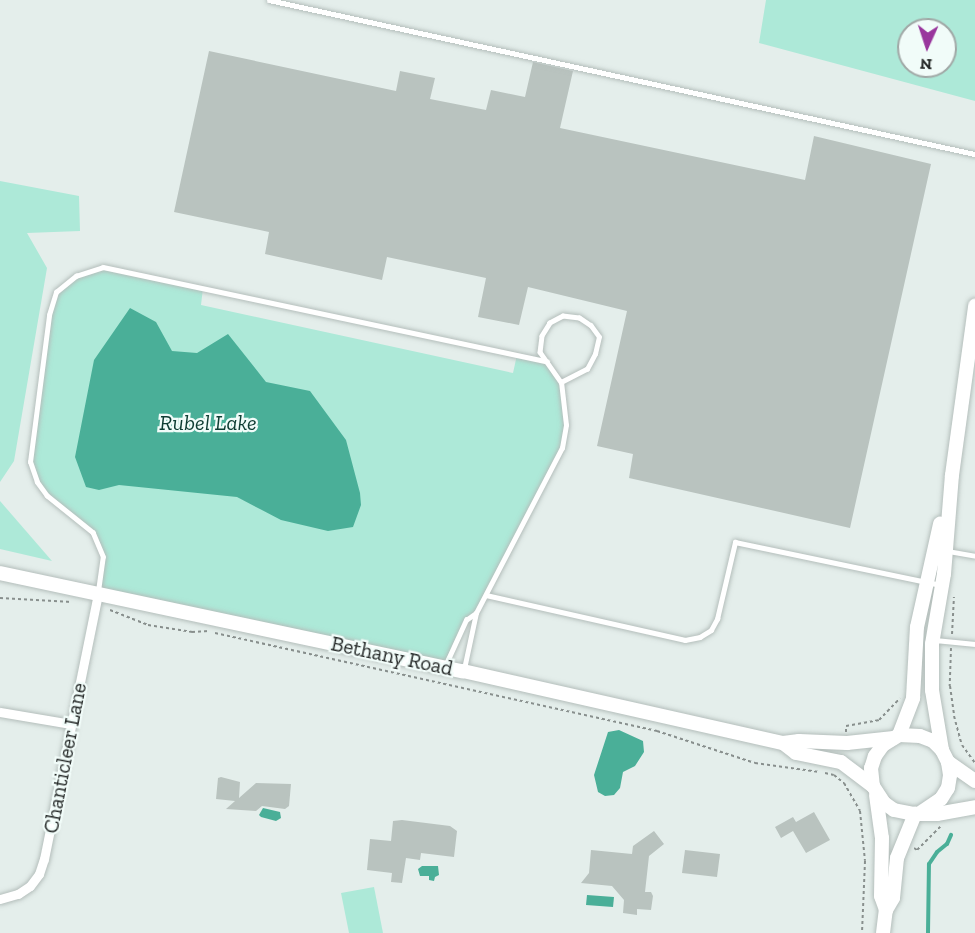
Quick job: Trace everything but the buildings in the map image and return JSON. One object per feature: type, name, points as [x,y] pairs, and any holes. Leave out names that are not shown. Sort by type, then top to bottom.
[{"type":"main road","points":[[883,933],[886,910],[893,898],[897,858],[917,813],[932,807],[945,794],[950,775],[932,690],[932,640],[948,585],[946,550],[952,476],[975,306]]},
{"type":"main road","points":[[897,737],[913,698],[915,642],[952,476]]},
{"type":"main road","name":"Bethany Road","points":[[0,573],[463,671],[783,743],[799,741],[847,743],[897,737]]},
{"type":"main road","points":[[886,910],[881,896],[882,838],[871,768],[875,756],[883,745],[897,737],[920,736],[933,741],[945,756],[975,781]]},
{"type":"main road","name":"Bethany Road","points":[[783,743],[796,753],[841,762],[874,790]]},
{"type":"main road","points":[[874,790],[884,803],[894,810],[937,814],[975,807]]},
{"type":"street","name":"Chanticleer Lane","points":[[0,899],[18,894],[39,874],[98,594]]},
{"type":"street","points":[[0,711],[71,724]]},
{"type":"lane","points":[[269,0],[975,154]]},
{"type":"lane","points":[[98,594],[102,557],[93,533],[47,496],[37,482],[30,462],[49,315],[56,292],[76,276],[103,267],[547,361]]},
{"type":"lane","points":[[463,671],[476,613],[562,448],[566,425],[561,382],[540,351],[542,336],[550,323],[564,316],[579,318],[591,326],[598,337],[595,354],[587,369],[561,382]]},
{"type":"lane","points":[[486,595],[685,640],[700,637],[711,630],[717,620],[735,542],[927,583],[948,585]]},
{"type":"lane","points":[[946,550],[975,556]]},
{"type":"lane","points":[[444,668],[466,620],[476,613]]},
{"type":"lane","points":[[932,640],[975,644]]},
{"type":"path","points":[[948,585],[952,704],[962,745],[975,763]]},
{"type":"path","points":[[0,598],[82,604]]},
{"type":"path","points":[[108,609],[147,625],[192,632],[208,631],[657,732],[755,763],[834,775],[844,783],[856,801],[864,839],[862,933]]},
{"type":"path","points":[[846,730],[846,726],[879,720],[886,715],[899,697]]},
{"type":"path","points":[[946,705],[952,704]]},
{"type":"path","points":[[917,849],[937,828],[943,826]]},
{"type":"path","points":[[864,839],[872,839]]},
{"type":"shaded area","points":[[766,0],[975,0],[975,101],[759,43]]},
{"type":"shaded area","points":[[0,181],[79,196],[80,231],[27,233],[47,268],[14,461],[0,482]]},
{"type":"shaded area","points":[[103,267],[203,288],[201,305],[513,373],[517,355],[547,361],[561,382],[566,425],[562,448],[476,613],[466,620],[444,667],[98,594],[103,557],[93,533],[47,496],[37,482],[30,462],[49,315],[56,292],[76,276]]},
{"type":"shaded area","points":[[0,501],[52,561],[0,549]]},
{"type":"shaded area","points":[[374,887],[383,933],[349,933],[341,893]]},
{"type":"water","name":"Rubel Lake","points":[[130,308],[156,322],[172,351],[197,353],[228,334],[266,382],[310,391],[346,440],[361,505],[353,527],[328,531],[281,520],[237,497],[119,485],[99,490],[86,487],[75,457],[94,360]]},
{"type":"water","points":[[619,730],[643,741],[644,752],[635,766],[623,772],[620,788],[614,795],[605,796],[598,792],[594,775],[608,732]]},
{"type":"water","points":[[263,808],[280,812],[281,818],[276,821],[261,817],[259,815]]},
{"type":"water","points":[[422,866],[438,866],[439,875],[434,881],[429,880],[429,876],[420,876],[418,869]]},
{"type":"water","points":[[587,895],[614,897],[613,907],[586,905]]},
{"type":"waterway","points":[[928,933],[929,864],[937,852],[947,844],[951,835]]}]
